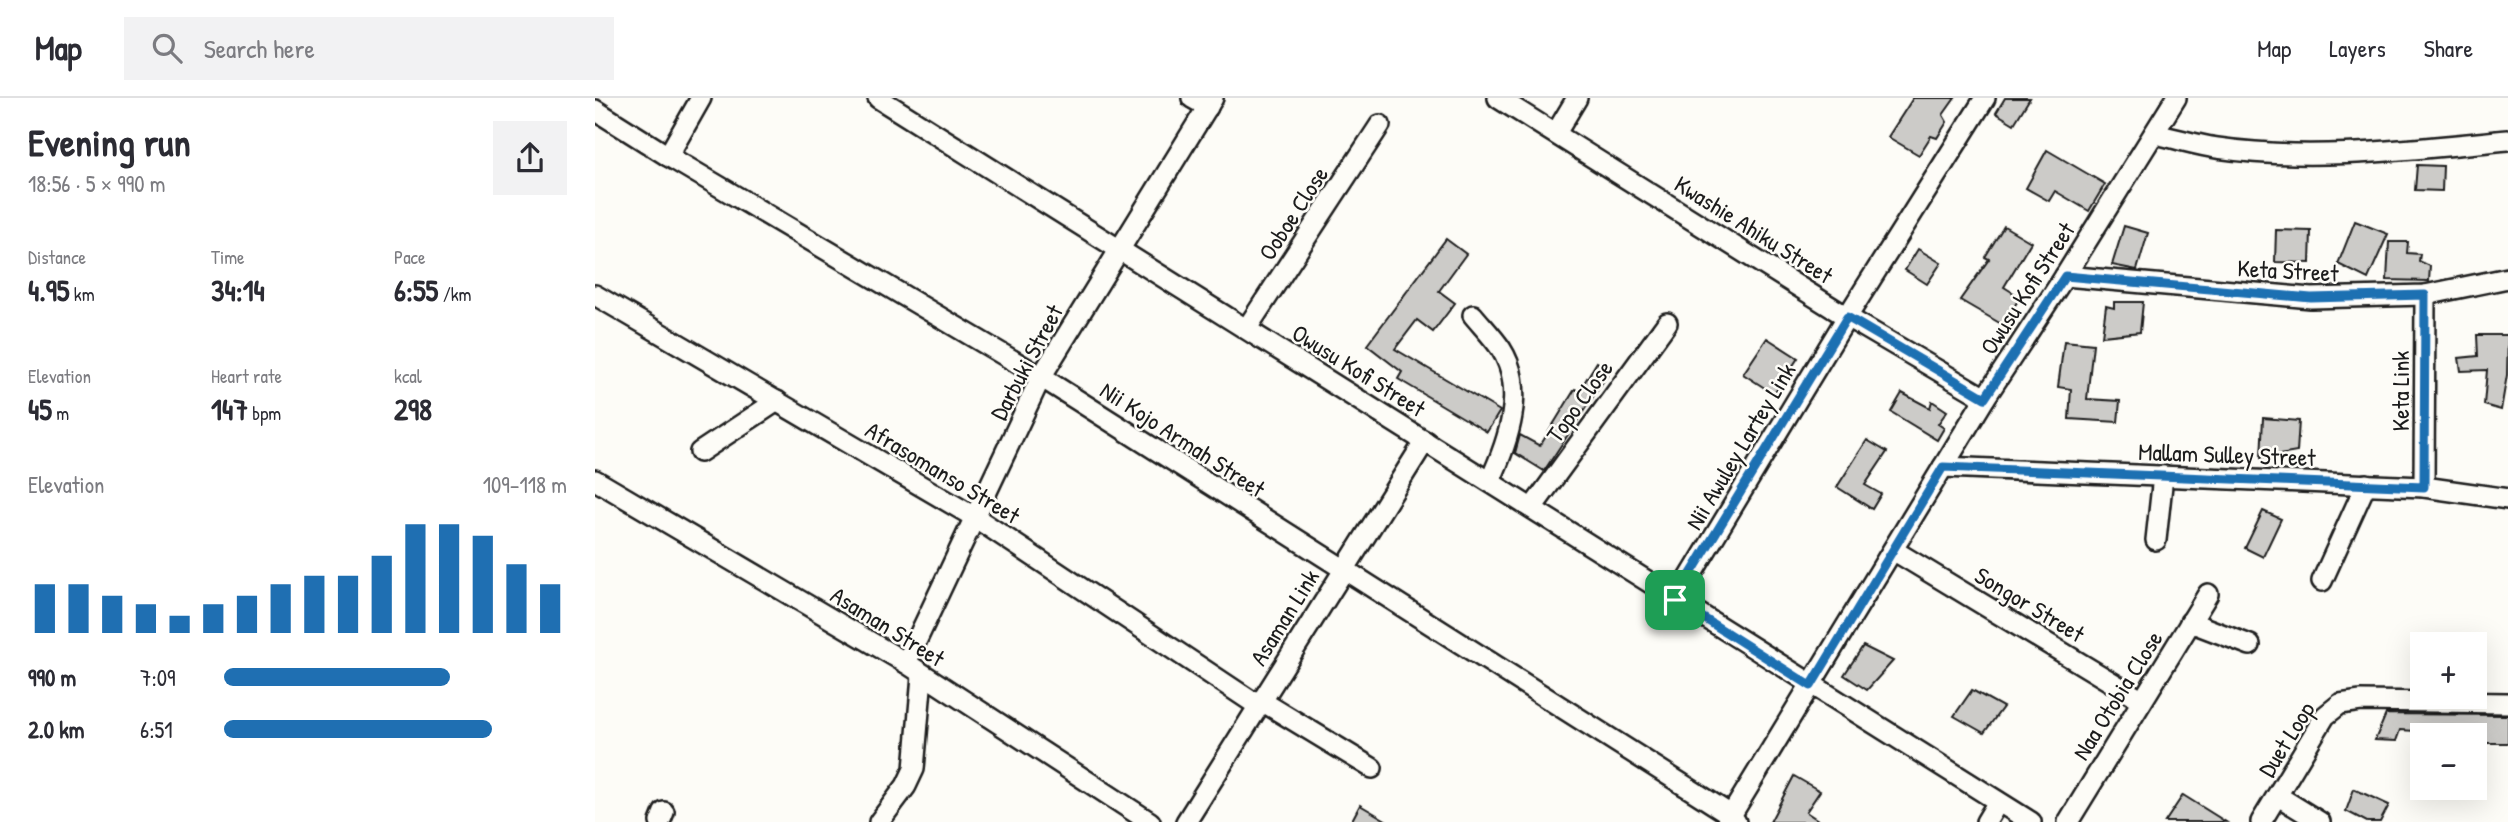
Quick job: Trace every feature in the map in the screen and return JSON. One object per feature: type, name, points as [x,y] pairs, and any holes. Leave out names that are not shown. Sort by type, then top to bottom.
[{"type":"street","points":[[668,156],[701,98]]},
{"type":"street","name":"Owusu Kofi Street","points":[[878,98],[2031,822]]},
{"type":"street","name":"Kwashie Ahiku Street","points":[[1499,98],[1847,317],[1985,398]]},
{"type":"street","points":[[1556,133],[1577,98]]},
{"type":"street","name":"Nii Awuley Lartey Link","points":[[1675,600],[1847,317],[1985,98]]},
{"type":"street","name":"Owusu Kofi Street","points":[[1731,820],[1985,398],[2176,98]]},
{"type":"street","name":"Darbuki Street","points":[[906,663],[977,518],[1041,377],[1120,250],[1204,101]]},
{"type":"street","name":"Nii Kojo Armah Street","points":[[595,110],[1041,377],[1731,820]]},
{"type":"street","name":"Ooboe Close","points":[[1247,328],[1380,125]]},
{"type":"street","points":[[2154,134],[2217,148],[2292,153],[2415,149],[2508,140]]},
{"type":"street","name":"Keta Street","points":[[2065,276],[2311,298],[2425,295],[2508,278]]},
{"type":"street","name":"Afrasomanso Street","points":[[595,295],[977,518],[1259,703],[1372,768]]},
{"type":"street","name":"Keta Link","points":[[2424,487],[2425,295]]},
{"type":"street","points":[[1473,315],[1501,350],[1513,382],[1513,413],[1500,459],[1490,481]]},
{"type":"street","name":"Topo Close","points":[[1532,508],[1667,323]]},
{"type":"street","points":[[700,452],[777,401]]},
{"type":"street","name":"Asaman Link","points":[[1186,822],[1425,440]]},
{"type":"street","name":"Mallam Sulley Street","points":[[1943,467],[2424,487],[2508,499]]},
{"type":"street","points":[[2155,540],[2163,476]]},
{"type":"street","name":"Asaman Street","points":[[595,480],[906,663],[922,676],[1150,822]]},
{"type":"street","points":[[2322,581],[2366,484]]},
{"type":"street","name":"Songor Street","points":[[1893,550],[2141,700]]},
{"type":"street","name":"Naa Otobia Close","points":[[2067,822],[2208,594]]},
{"type":"street","points":[[2190,622],[2250,645]]},
{"type":"street","points":[[879,822],[907,786],[914,769],[922,676]]},
{"type":"street","name":"Duet Loop","points":[[2320,822],[2278,796],[2325,716],[2340,704],[2361,701],[2508,703]]},
{"type":"street","points":[[2261,822],[2278,796]]},
{"type":"street","points":[[1986,822],[1998,802]]},
{"type":"building","points":[[1913,98],[1955,98],[1943,115],[1947,122],[1937,138],[1931,136],[1919,155],[1888,137]]},
{"type":"building","points":[[2005,98],[2030,98],[2014,124],[1996,113]]},
{"type":"building","points":[[2047,150],[2105,184],[2089,211],[2055,191],[2049,201],[2026,188]]},
{"type":"building","points":[[2417,165],[2443,166],[2442,191],[2415,190]]},
{"type":"building","points":[[2355,221],[2388,234],[2368,279],[2338,264]]},
{"type":"building","points":[[2004,226],[2031,242],[2004,287],[2020,297],[2003,325],[1960,300],[1989,259],[1985,257]]},
{"type":"building","points":[[2124,226],[2148,233],[2137,270],[2112,265]]},
{"type":"building","points":[[2276,230],[2311,231],[2310,263],[2275,262]]},
{"type":"building","points":[[1446,239],[1466,254],[1439,291],[1455,303],[1433,332],[1417,320],[1395,349],[1500,411],[1487,432],[1398,379],[1402,372],[1367,345]]},
{"type":"building","points":[[2389,242],[2408,242],[2407,253],[2420,254],[2419,261],[2430,266],[2429,281],[2387,280]]},
{"type":"building","points":[[1918,249],[1941,263],[1927,284],[1905,270]]},
{"type":"building","points":[[2114,302],[2143,302],[2140,332],[2102,336],[2106,306],[2114,308]]},
{"type":"building","points":[[2477,335],[2508,335],[2507,375],[2501,410],[2484,405],[2487,370],[2461,371],[2459,358],[2478,356]]},
{"type":"building","points":[[1767,338],[1798,358],[1774,394],[1743,374]]},
{"type":"building","points":[[2064,341],[2093,344],[2087,399],[2120,401],[2118,422],[2069,419],[2071,389],[2058,387]]},
{"type":"building","points":[[1597,362],[1610,371],[1544,471],[1515,453],[1520,435],[1540,446],[1575,389],[1579,391]]},
{"type":"building","points":[[1902,393],[1930,408],[1932,401],[1947,411],[1938,424],[1944,428],[1937,440],[1891,412]]},
{"type":"building","points":[[2263,418],[2299,421],[2297,452],[2261,458]]},
{"type":"building","points":[[1867,440],[1887,452],[1865,485],[1881,494],[1872,509],[1837,487]]},
{"type":"building","points":[[2263,511],[2281,519],[2263,557],[2245,548]]},
{"type":"building","points":[[1863,646],[1893,661],[1867,690],[1844,675]]},
{"type":"building","points":[[1972,690],[2003,707],[1984,733],[1954,716]]},
{"type":"building","points":[[2386,714],[2508,715],[2508,743],[2487,743],[2487,723],[2410,723],[2410,731],[2400,730],[2396,741],[2375,740]]},
{"type":"building","points":[[1794,776],[1820,791],[1806,812],[1821,822],[1770,822]]},
{"type":"building","points":[[2354,789],[2389,805],[2380,822],[2367,822],[2346,811]]},
{"type":"building","points":[[2183,795],[2226,822],[2165,822]]},
{"type":"building","points":[[1360,805],[1389,822],[1351,822]]},
{"type":"route","points":[[2065,276],[2311,298],[2425,295],[2424,487],[1943,467],[1811,686],[1675,600],[1847,317],[1985,398],[2065,276]]}]
